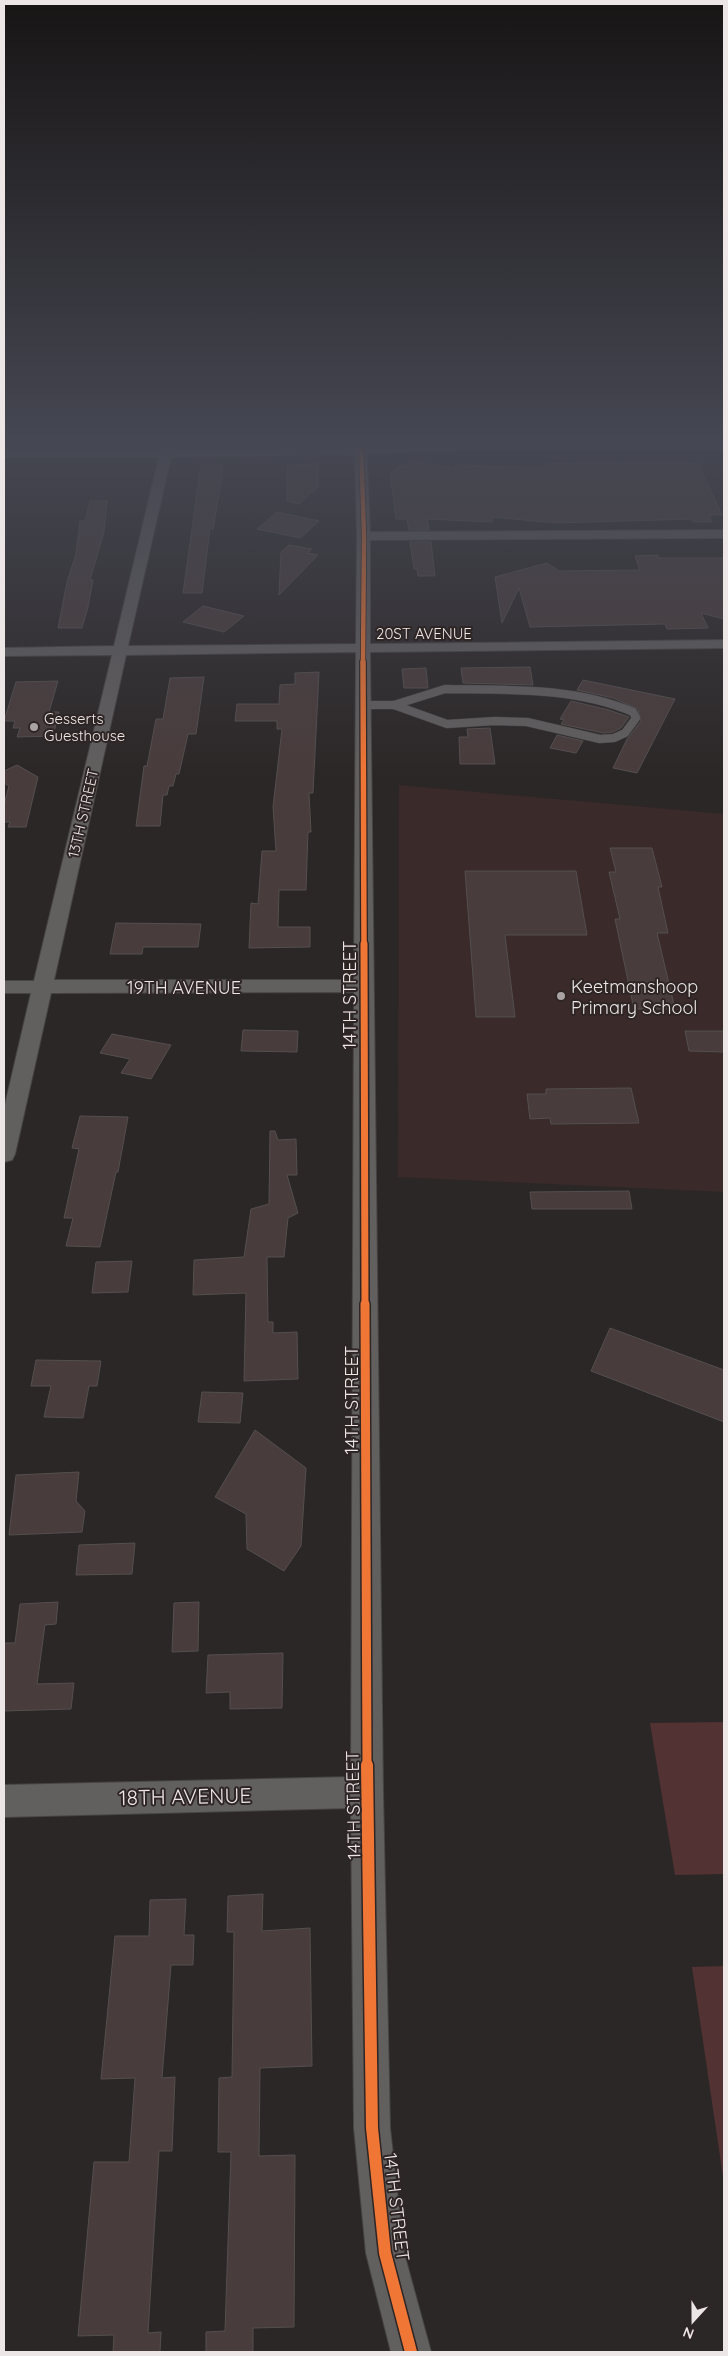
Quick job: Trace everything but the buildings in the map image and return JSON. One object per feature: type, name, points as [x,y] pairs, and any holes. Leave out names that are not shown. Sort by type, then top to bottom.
[{"type":"street","name":"13TH STREET","points":[[4,1154],[44,987],[142,553]]},
{"type":"street","name":"14TH STREET","points":[[364,553],[362,647],[367,1792],[372,2128],[385,2253],[411,2352]]},
{"type":"street","name":"20ST AVENUE","points":[[4,652],[724,644]]},
{"type":"street","name":"19TH AVENUE","points":[[4,987],[364,986]]},
{"type":"street","name":"18TH AVENUE","points":[[4,1801],[367,1792]]},
{"type":"lane","points":[[363,705],[394,705],[445,689],[546,691],[621,707],[633,712],[636,718],[624,733],[614,738],[600,739],[527,722],[495,720],[447,724],[394,705]]},
{"type":"shaded area","name":"Keetmanshoop Primary School","points":[[399,785],[724,814],[724,1192],[398,1177]]},
{"type":"shaded area","points":[[724,1722],[724,1874],[675,1875],[650,1723]]},
{"type":"shaded area","points":[[724,1966],[724,2183],[692,1967]]},
{"type":"cycle path","points":[[364,553],[367,1792],[372,2128],[385,2253],[411,2352]]},
{"type":"place","name":"Gesserts Guesthouse","points":[[34,727]]},
{"type":"place","name":"Keetmanshoop Primary School","points":[[561,996]]}]
